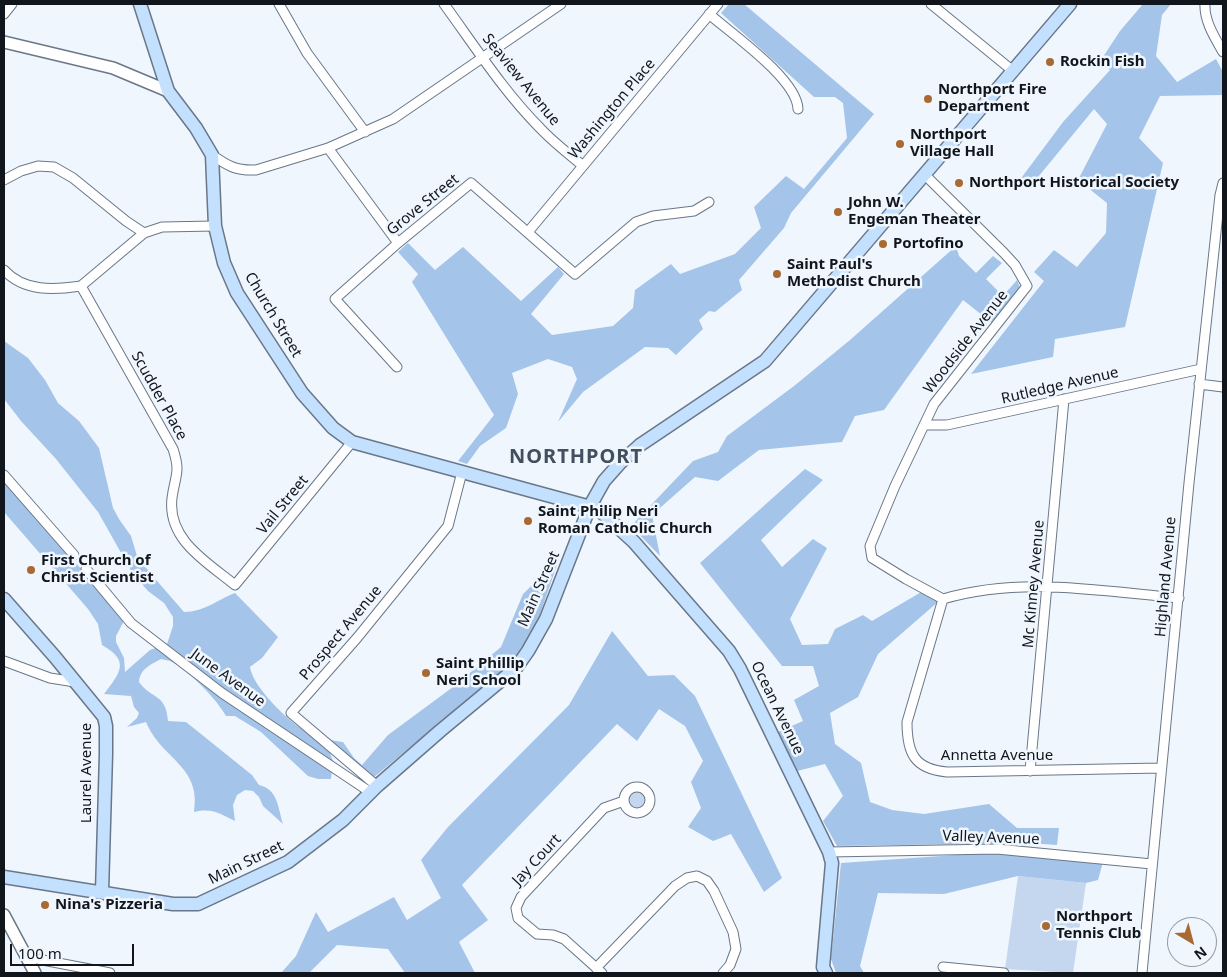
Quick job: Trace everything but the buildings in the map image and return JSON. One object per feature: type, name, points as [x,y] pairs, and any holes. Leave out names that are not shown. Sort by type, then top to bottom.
[{"type":"main road","points":[[140,4],[168,91]]},
{"type":"main road","name":"Main Street","points":[[4,877],[173,904],[198,904],[288,862],[343,820],[374,789],[522,661],[546,619],[557,594],[590,506],[604,481],[620,463],[640,446],[765,361],[1070,4]]},
{"type":"main road","name":"Church Street","points":[[168,91],[196,128],[212,155],[215,226],[224,263],[237,293],[302,393],[333,428],[352,442],[590,506]]},
{"type":"main road","name":"Ocean Avenue","points":[[590,506],[598,509],[626,534],[729,651],[740,669],[829,852],[832,863],[824,967],[826,973]]},
{"type":"main road","name":"Laurel Avenue","points":[[4,599],[100,711],[106,722],[102,892]]},
{"type":"street","points":[[4,14],[12,4]]},
{"type":"street","points":[[279,4],[308,52],[365,132]]},
{"type":"street","name":"Seaview Avenue","points":[[444,4],[483,58],[539,127],[583,166]]},
{"type":"street","points":[[212,155],[230,167],[244,171],[256,170],[328,148],[365,132],[393,119],[561,4]]},
{"type":"street","name":"Washington Place","points":[[528,232],[718,4]]},
{"type":"street","points":[[931,4],[1013,71]]},
{"type":"street","points":[[1205,4],[1209,25],[1223,52]]},
{"type":"street","points":[[709,14],[769,64],[794,95],[798,102],[798,109]]},
{"type":"street","name":"Church Street","points":[[4,42],[114,68],[168,91]]},
{"type":"street","points":[[328,148],[398,243]]},
{"type":"street","points":[[4,180],[21,171],[38,166],[54,167],[73,178],[126,221],[144,233]]},
{"type":"street","name":"Woodside Avenue","points":[[924,174],[1016,266],[1027,286],[934,404],[895,486],[870,546],[872,558],[943,599]]},
{"type":"street","name":"Grove Street","points":[[397,367],[335,299],[398,243],[471,183],[575,274],[636,222],[653,216],[694,211],[709,202]]},
{"type":"street","name":"Highland Avenue","points":[[1142,973],[1200,369],[1220,195],[1223,183]]},
{"type":"street","points":[[4,270],[22,283],[38,288],[56,289],[81,286],[144,233],[162,227],[215,226]]},
{"type":"street","name":"Scudder Place","points":[[81,286],[173,449],[178,474],[172,500],[172,515],[178,533],[189,547],[235,585]]},
{"type":"street","name":"Rutledge Avenue","points":[[925,425],[947,425],[1200,369]]},
{"type":"street","points":[[1199,384],[1223,387]]},
{"type":"street","name":"Mc Kinney Avenue","points":[[1030,770],[1064,399]]},
{"type":"street","name":"Vail Street","points":[[235,585],[352,442]]},
{"type":"street","name":"Prospect Avenue","points":[[374,789],[291,713],[357,638],[448,526],[462,472]]},
{"type":"street","points":[[4,475],[74,555]]},
{"type":"street","name":"June Avenue","points":[[86,569],[131,623],[222,693],[374,789]]},
{"type":"street","points":[[943,599],[968,591],[1048,586],[1178,598]]},
{"type":"street","name":"Annetta Avenue","points":[[943,599],[907,722],[907,738],[912,756],[923,766],[934,771],[947,772],[1161,768]]},
{"type":"street","points":[[4,661],[50,678],[75,682]]},
{"type":"street","name":"Jay Court","points":[[599,971],[564,939],[553,935],[537,934],[518,918],[516,908],[521,897],[604,808],[624,801]]},
{"type":"street","name":"Valley Avenue","points":[[829,852],[997,849],[1152,864]]},
{"type":"street","points":[[599,971],[675,886],[687,878],[697,876],[707,881],[733,932],[736,948],[730,965],[722,973]]},
{"type":"street","points":[[4,915],[36,973]]},
{"type":"street","points":[[27,957],[110,973]]},
{"type":"street","points":[[943,967],[1004,973]]},
{"type":"shaded area","points":[[729,4],[744,4],[874,114],[791,213],[784,228],[739,280],[742,290],[715,312],[709,311],[699,320],[703,329],[676,355],[668,348],[645,347],[583,392],[558,422],[577,379],[572,367],[548,359],[512,373],[518,394],[506,428],[480,446],[467,464],[458,461],[494,415],[412,282],[418,274],[398,252],[408,243],[435,270],[463,247],[521,301],[558,267],[564,274],[531,314],[552,335],[613,326],[633,308],[635,290],[671,264],[680,274],[735,254],[761,228],[754,207],[786,176],[804,189],[847,138],[843,103],[835,97],[814,97],[721,13]]},
{"type":"shaded area","points":[[1143,4],[1171,4],[1162,15],[1156,56],[1177,82],[1216,59],[1223,72],[1223,95],[1160,96],[1139,138],[1163,163],[1125,327],[1055,339],[1053,357],[971,374],[1044,281],[1034,272],[1054,250],[1077,267],[1106,233],[1107,203],[1078,180],[1107,124],[1094,109],[1029,188],[1019,181],[1063,122],[1110,70],[1101,60],[1120,31]]},
{"type":"shaded area","points":[[956,246],[959,256],[976,273],[993,256],[1002,263],[986,279],[1003,296],[1017,280],[1020,288],[992,323],[963,300],[884,410],[855,416],[842,442],[759,450],[718,481],[695,477],[652,515],[660,556],[631,526],[693,461],[718,452],[727,436],[794,386],[850,340]]},
{"type":"shaded area","points":[[4,341],[28,358],[45,380],[58,403],[79,421],[99,448],[113,508],[131,536],[137,556],[151,574],[184,612],[204,608],[235,593],[278,637],[262,658],[250,667],[262,691],[296,725],[318,736],[343,742],[354,758],[362,765],[388,735],[453,687],[501,647],[523,594],[559,559],[536,626],[512,663],[373,778],[329,750],[333,761],[331,779],[318,779],[308,776],[261,732],[235,716],[226,716],[210,694],[179,666],[161,659],[149,665],[141,674],[139,682],[161,701],[167,712],[168,721],[186,722],[252,775],[259,785],[270,791],[276,800],[283,824],[263,806],[259,797],[253,791],[245,790],[237,795],[233,805],[235,821],[211,811],[194,812],[195,796],[192,784],[179,764],[153,735],[146,722],[127,727],[137,718],[139,713],[134,707],[131,696],[104,694],[115,679],[120,667],[117,656],[102,645],[98,624],[88,609],[4,512],[4,481],[125,619],[116,636],[116,642],[124,658],[125,672],[150,650],[167,644],[173,626],[173,617],[164,603],[148,591],[133,574],[98,512],[56,459],[21,421],[4,399]]},
{"type":"shaded area","points":[[805,469],[823,480],[761,540],[782,567],[813,539],[827,548],[790,619],[802,645],[828,644],[835,629],[863,615],[872,621],[923,591],[939,601],[878,654],[858,697],[830,713],[835,744],[861,763],[870,802],[892,810],[924,814],[989,804],[1017,828],[1059,828],[1057,845],[1029,843],[837,846],[823,821],[843,796],[825,764],[797,771],[778,732],[803,721],[794,700],[819,686],[813,666],[782,666],[700,563]]},
{"type":"shaded area","points":[[612,631],[648,676],[674,675],[695,696],[782,878],[764,892],[731,834],[713,841],[688,827],[701,808],[691,782],[703,761],[685,726],[659,709],[637,741],[617,724],[462,885],[488,920],[459,942],[475,973],[405,973],[388,949],[337,945],[309,973],[281,973],[296,956],[316,912],[328,932],[394,897],[407,920],[441,898],[421,860],[448,827],[569,705]]},
{"type":"shaded area","points":[[637,788],[645,792],[649,800],[645,808],[637,812],[629,808],[625,800],[629,792]]},
{"type":"shaded area","points":[[999,852],[1103,862],[1098,880],[1086,883],[1018,876],[944,894],[878,893],[860,966],[864,973],[836,973],[831,959],[841,863]]},
{"type":"shaded area","name":"Northport Tennis Club","points":[[1018,876],[1086,883],[1073,973],[1005,969]]},
{"type":"place","name":"Rockin Fish","points":[[1050,62]]},
{"type":"place","name":"Northport Fire Department","points":[[928,99]]},
{"type":"place","name":"Northport Village Hall","points":[[900,144]]},
{"type":"place","name":"Northport Historical Society","points":[[959,183]]},
{"type":"place","name":"John W. Engeman Theater","points":[[838,212]]},
{"type":"place","name":"Portofino","points":[[883,244]]},
{"type":"place","name":"Saint Paul's Methodist Church","points":[[777,274]]},
{"type":"place","name":"Saint Philip Neri Roman Catholic Church","points":[[528,521]]},
{"type":"place","name":"First Church of Christ Scientist","points":[[31,570]]},
{"type":"place","name":"Saint Phillip Neri School","points":[[426,673]]},
{"type":"place","name":"Nina's Pizzeria","points":[[45,905]]},
{"type":"place","name":"Northport Tennis Club","points":[[1046,926]]},
{"type":"district","name":"NORTHPORT","points":[[576,457]]}]
